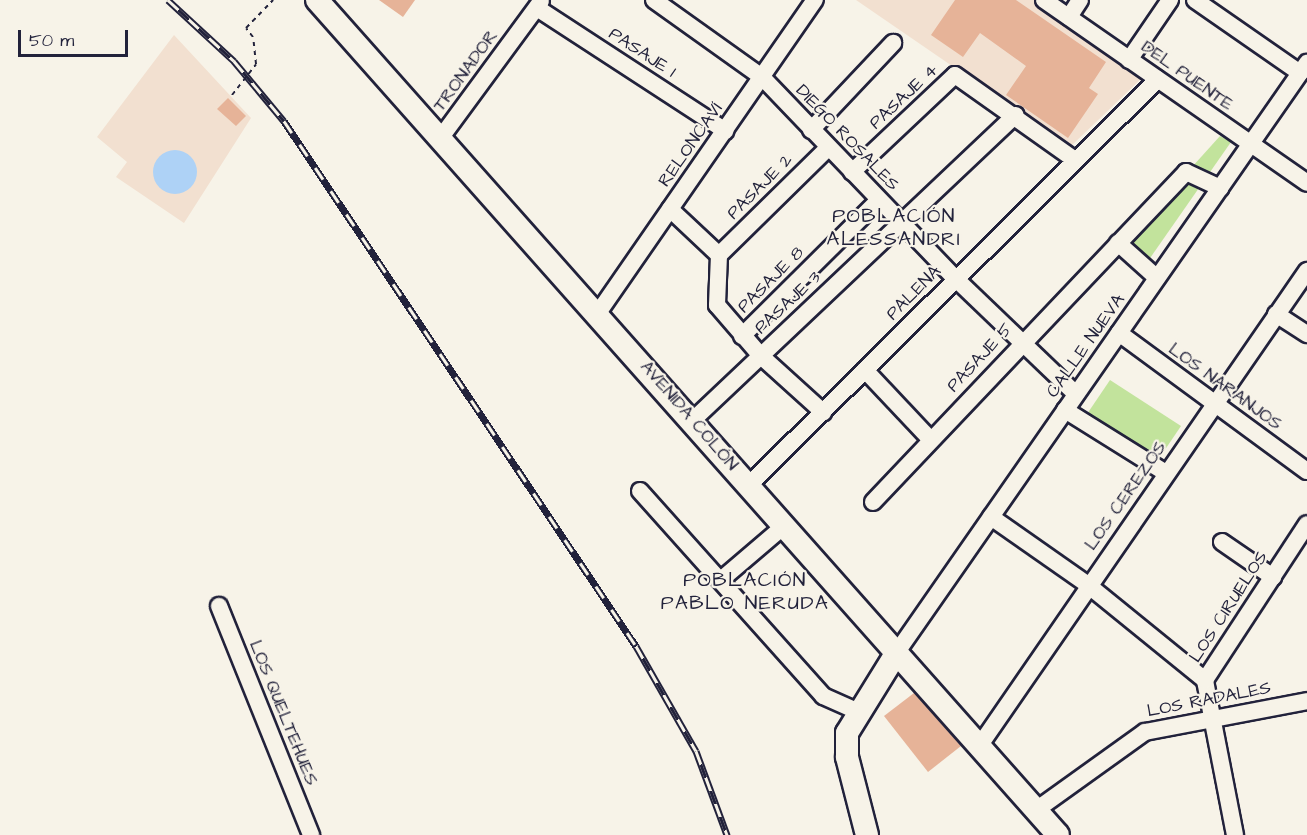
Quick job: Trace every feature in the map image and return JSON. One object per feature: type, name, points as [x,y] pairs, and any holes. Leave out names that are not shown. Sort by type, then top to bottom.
[{"type":"main road","name":"AVENIDA COLÓN","points":[[317,0],[442,136],[1058,835]]},
{"type":"main road","points":[[867,835],[846,749],[857,711],[897,652]]},
{"type":"street","name":"DIEGO ROSALES","points":[[654,0],[762,77],[956,279],[1076,394]]},
{"type":"street","name":"RELONCAVÍ","points":[[598,313],[815,0]]},
{"type":"street","name":"DEL PUENTE","points":[[1044,0],[1307,183]]},
{"type":"street","points":[[1069,17],[1080,0]]},
{"type":"street","points":[[1129,60],[1170,0]]},
{"type":"street","points":[[1195,0],[1304,68]]},
{"type":"street","name":"TRONADOR","points":[[442,136],[539,4]]},
{"type":"street","name":"PASAJE 1","points":[[539,4],[726,131]]},
{"type":"street","points":[[811,130],[893,44]]},
{"type":"street","name":"CALLE NUEVA","points":[[897,652],[1304,68]]},
{"type":"street","name":"PASAJE 4","points":[[852,172],[956,75],[1015,115]]},
{"type":"street","name":"PALENA","points":[[750,484],[1158,80]]},
{"type":"street","points":[[1015,115],[1075,160]]},
{"type":"street","name":"PASAJE 3","points":[[693,420],[1015,115]]},
{"type":"street","name":"PASAJE 2","points":[[719,255],[828,148]]},
{"type":"street","name":"PASAJE 5","points":[[873,502],[1022,341],[1186,172],[1220,189]]},
{"type":"street","name":"PASAJE 8","points":[[742,336],[879,200]]},
{"type":"street","points":[[670,209],[719,255],[717,305],[761,356],[823,412]]},
{"type":"street","points":[[1118,243],[1157,278]]},
{"type":"street","name":"LOS CEREZOS","points":[[980,745],[1213,403],[1307,272]]},
{"type":"street","points":[[1276,314],[1307,334]]},
{"type":"street","name":"LOS NARANJOS","points":[[1119,333],[1307,471]]},
{"type":"street","points":[[865,370],[931,440]]},
{"type":"street","points":[[1065,410],[1166,473]]},
{"type":"street","points":[[640,491],[722,579],[823,696],[857,711]]},
{"type":"street","points":[[991,517],[1088,585],[1205,680]]},
{"type":"street","name":"LOS CIRUELOS","points":[[1235,835],[1205,680],[1307,524]]},
{"type":"street","points":[[722,579],[784,526]]},
{"type":"street","points":[[1222,542],[1273,577]]},
{"type":"street","name":"LOS QUELTEHUES","points":[[219,606],[311,835]]},
{"type":"street","name":"LOS RADALES","points":[[1036,810],[1145,732],[1211,717],[1307,701]]},
{"type":"path","points":[[232,95],[256,64],[246,28],[273,0]]},
{"type":"shaded area","points":[[856,0],[1040,0],[1145,75],[1070,147]]},
{"type":"shaded area","points":[[174,35],[251,118],[184,223],[116,177],[127,162],[97,137]]},
{"type":"green space","points":[[1220,136],[1231,142],[1148,261],[1127,239]]},
{"type":"green space","points":[[1110,380],[1181,426],[1156,463],[1085,417]]},
{"type":"water","points":[[175,150],[191,156],[197,172],[191,188],[175,194],[159,188],[153,172],[159,156]]},
{"type":"building","points":[[379,0],[415,0],[403,17]]},
{"type":"building","points":[[955,0],[1016,0],[1106,62],[1089,88],[1098,94],[1068,138],[1006,95],[1026,66],[980,33],[963,57],[931,35]]},
{"type":"building","points":[[228,98],[246,116],[236,126],[217,109]]},
{"type":"building","points":[[914,693],[961,746],[928,772],[884,716]]},
{"type":"railway","points":[[168,0],[234,61],[284,121],[636,646],[696,751],[727,835]]},
{"type":"district","name":"POBLACIÓN ALESSANDRI","points":[[894,228]]},
{"type":"district","name":"POBLACIÓN PABLO NERUDA","points":[[745,592]]}]
